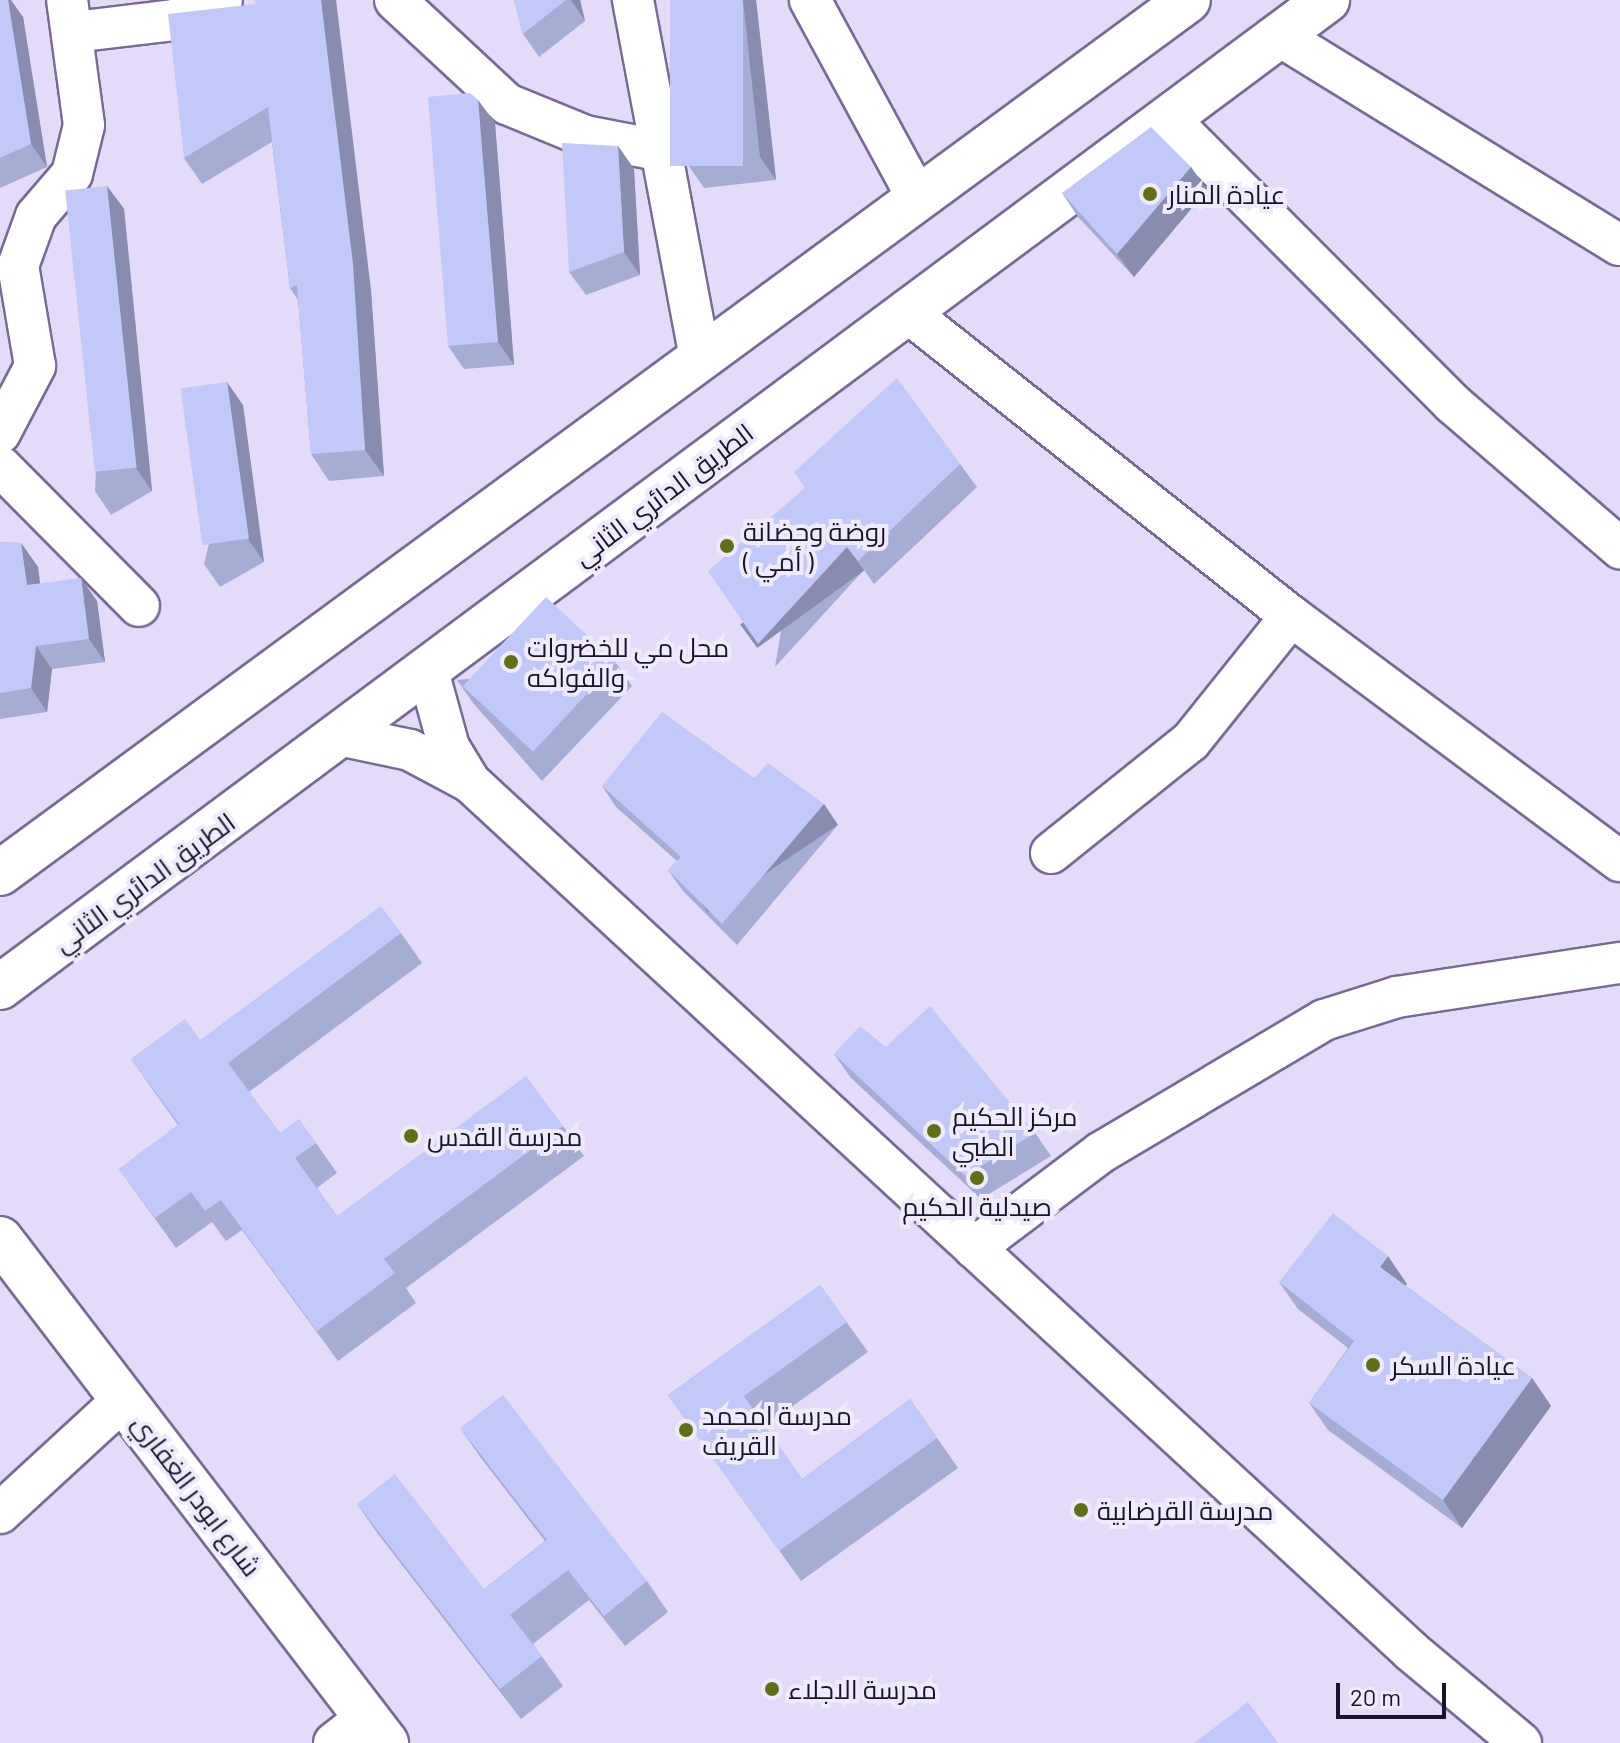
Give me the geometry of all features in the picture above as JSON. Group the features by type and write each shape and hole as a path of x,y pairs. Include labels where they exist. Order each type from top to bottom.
{"main road":[{"path":"0,873 1188,0"},
{"name":"الطريق الدائري الثاني","path":"0,987 343,736 906,311 1327,0"},
{"name":"شارع ابودر الغفاري","path":"2,1235 124,1399 362,1734"}],"street":[{"path":"0,433 35,366 15,232 72,174 84,125 71,16 175,20 222,0"},
{"path":"395,0 507,104 585,136 662,151"},
{"path":"633,0 700,357"},
{"path":"810,0 918,199"},
{"path":"1278,35 1620,245"},
{"path":"1168,118 1453,404 1620,548"},
{"path":"906,311 1291,616 1620,861"},
{"path":"0,466 139,606"},
{"path":"1051,853 1191,741 1291,616"},
{"path":"428,671 440,722 470,782"},
{"path":"343,736 410,750 470,782 974,1248 1521,1743"},
{"path":"974,1248 1100,1153 1324,1020 1397,997 1620,963"},
{"path":"0,1513 124,1399"}],"building":[{"path":"0,0 8,0 31,144 0,158"},
{"path":"255,0 321,0 353,264 365,450 311,454 297,285 290,288 268,107 184,158 168,14 256,4"},
{"path":"514,0 566,0 523,34"},
{"path":"670,0 743,0 743,166 670,166"},
{"path":"470,93 478,100 498,342 448,346 428,97"},
{"path":"1151,127 1191,167 1117,254 1062,193"},
{"path":"562,143 618,146 624,252 569,272"},
{"path":"107,186 137,467 95,472 65,190"},
{"path":"897,378 960,464 858,561 847,547 758,644 708,571 805,488 794,472"},
{"path":"227,382 249,538 202,545 180,389"},
{"path":"0,542 21,543 27,585 81,578 89,639 36,646 31,688 0,693"},
{"path":"546,597 616,662 533,752 463,686"},
{"path":"662,712 754,778 768,763 824,804 722,924 668,870 681,857 602,786"},
{"path":"381,906 401,933 228,1063 280,1133 299,1119 316,1143 295,1158 337,1216 526,1076 563,1126 384,1259 395,1273 317,1331 221,1200 205,1211 191,1192 155,1218 119,1169 179,1124 131,1059 185,1019 200,1040"},
{"path":"930,1006 1035,1133 965,1176 834,1054 860,1026 886,1047"},
{"path":"1333,1213 1388,1256 1380,1267 1532,1378 1443,1500 1309,1403 1354,1341 1279,1282"},
{"path":"820,1285 847,1322 744,1396 802,1479 910,1399 937,1438 779,1551 668,1395"},
{"path":"503,1395 647,1581 604,1616 568,1570 510,1615 542,1656 500,1689 357,1504 395,1474 484,1589 547,1540 460,1428"},
{"path":"1248,1702 1278,1743 1194,1743"}],"place":[{"name":"عيادة المنار","path":"1150,194"},
{"name":"روضة وحضانة ( أمي )","path":"727,546"},
{"name":"محل مي للخضروات والفواكه","path":"511,662"},
{"name":"مركز الحكيم الطبي","path":"934,1131"},
{"name":"مدرسة القدس","path":"411,1136"},
{"name":"صيدلية الحكيم","path":"977,1178"},
{"name":"عيادة السكر","path":"1373,1365"},
{"name":"مدرسة امحمد القريف","path":"686,1430"},
{"name":"مدرسة القرضابية","path":"1081,1510"},
{"name":"مدرسة الاجلاء","path":"772,1689"}]}
